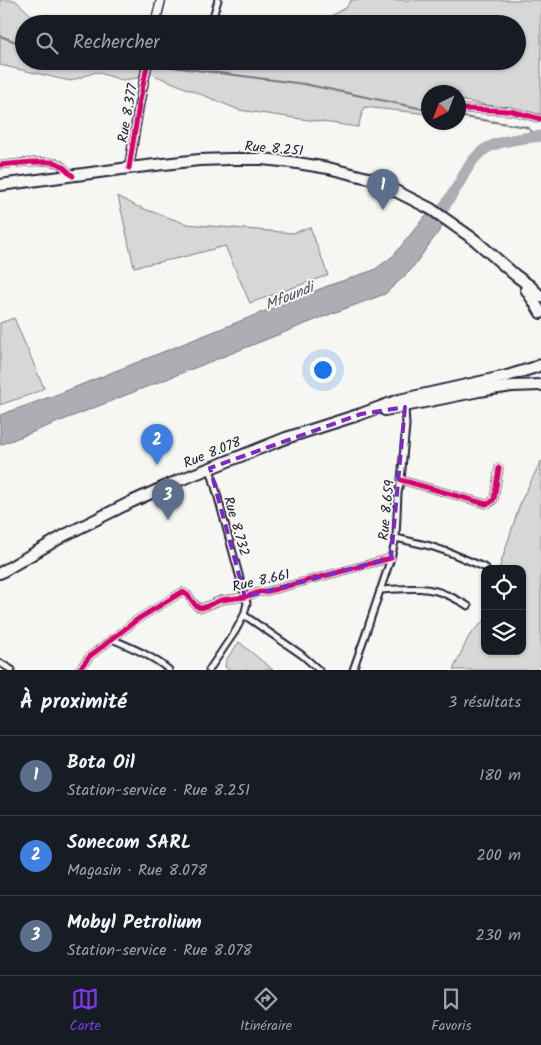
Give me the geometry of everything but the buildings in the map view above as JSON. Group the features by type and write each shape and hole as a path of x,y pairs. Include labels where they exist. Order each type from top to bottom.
{"highway":[{"name":"Rue 8.251","path":"0,185 199,160 262,159 328,168 372,179 431,209 475,240 541,297"},
{"name":"Rue 8.251","path":"515,275 541,313"},
{"name":"Rue 8.078","path":"0,573 65,535 131,502 180,480 286,438 399,400 507,376 541,364"},
{"name":"Rue 8.078","path":"362,414 479,391 512,386 541,385"}],"street":[{"path":"158,15 161,0"},
{"path":"214,15 218,0"},
{"name":"Rue 8.377","path":"129,168 146,70"},
{"path":"466,109 511,111 541,119"},
{"path":"0,165 56,162 73,176"},
{"name":"Rue 8.659","path":"353,670 366,636 396,538 398,493 406,425 405,407"},
{"name":"Rue 8.732","path":"210,468 246,596 247,604 244,615"},
{"path":"400,480 486,504 494,499 499,468"},
{"path":"396,538 430,546 481,566"},
{"name":"Rue 8.661","path":"80,670 90,656 138,619 182,592 187,593 199,609 221,600 265,592 391,558"},
{"path":"380,590 423,588 446,594 468,606"},
{"path":"209,670 244,615 302,655 319,670"},
{"path":"112,639 148,656 170,670"},
{"path":"0,663 12,670"}],"highlighted area":[{"path":"405,407 391,558 245,597 210,468 361,414"}],"shaded area":[{"path":"0,0 15,0 31,15 15,15 15,68 0,65"},
{"path":"351,0 541,0 541,114 466,101 466,85 421,85 421,113 364,107 358,127 239,110 154,75 143,73 138,78 122,80 96,72 70,81 22,70 526,70 526,15 332,15 346,8"},
{"path":"118,196 136,206 187,224 293,233 310,227 328,275 250,303 225,246 134,267"},
{"path":"431,209 447,220 410,271 385,294 0,445 0,415 58,394 330,285 374,270 393,256"},
{"path":"14,318 44,388 0,405 0,323"},
{"path":"541,461 541,664 535,670 453,670 469,636 481,623 481,655 526,655 526,565 500,565 521,501"},
{"path":"239,642 273,670 229,670 225,667 226,660"}],"waterway":[{"path":"0,36 15,42"},
{"path":"196,70 304,84 421,109"},
{"path":"466,117 526,127 538,136"},
{"name":"Mfoundi","path":"433,222 471,163 485,149 503,142 541,136"}],"cycle path":[{"path":"129,168 146,70"},
{"path":"466,109 511,111 541,119"},
{"path":"0,165 52,162 61,165 73,176"},
{"path":"401,480 486,504 494,499 499,468"},
{"path":"79,670 90,656 138,619 182,592 188,595 196,606 202,608 221,600 245,597 391,558"}],"place":[{"name":"Bota Oil","path":"383,210"},
{"name":"Sonecom SARL","path":"157,465"},
{"name":"Mobyl Petrolium","path":"168,520"}]}
